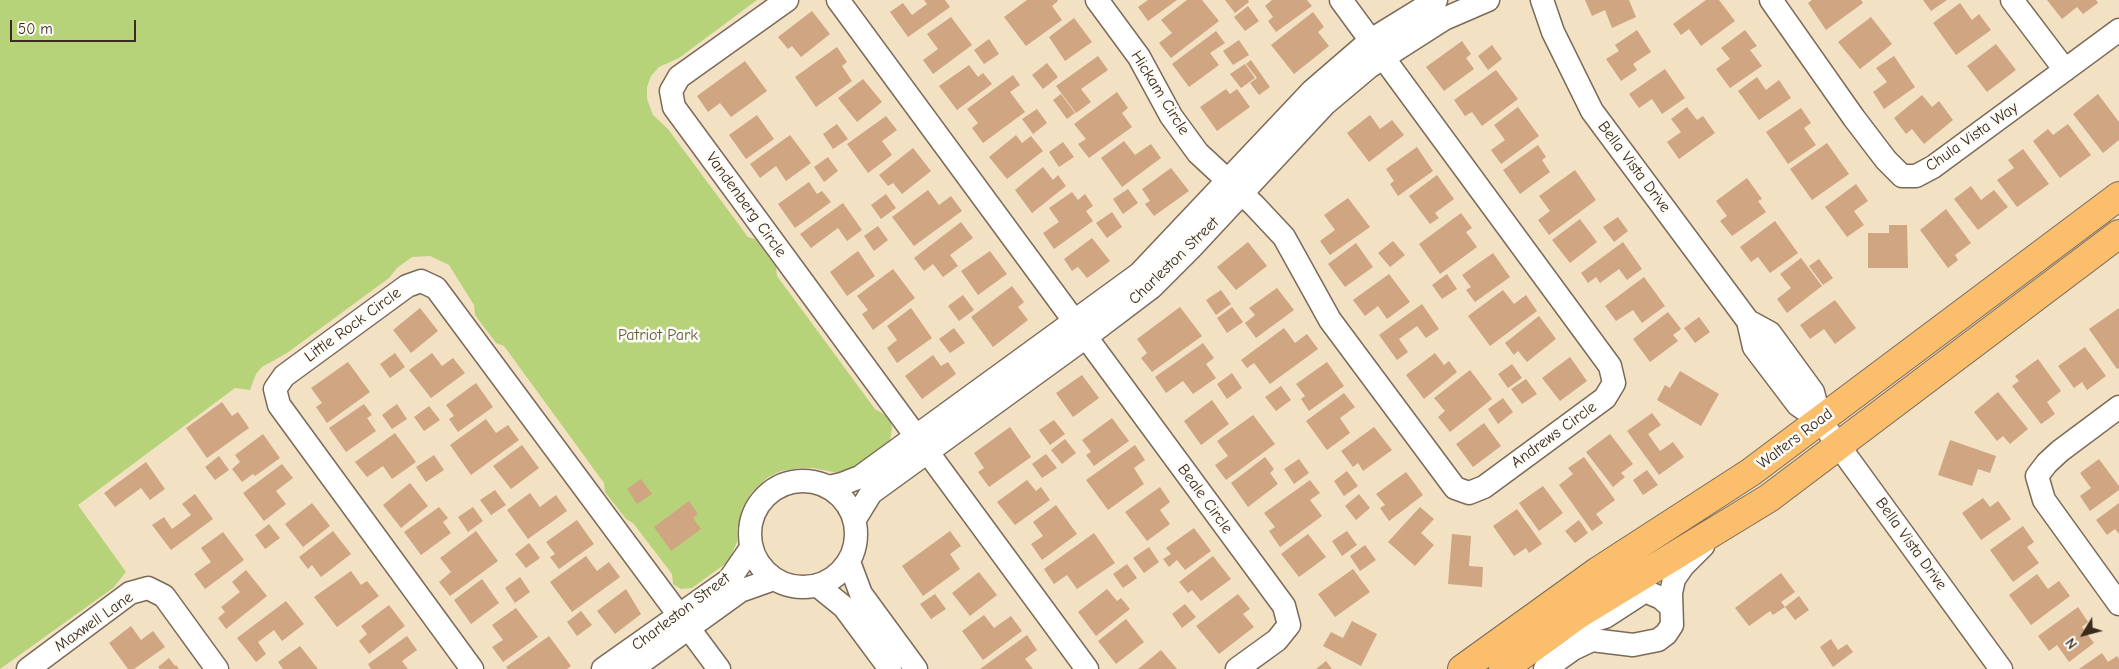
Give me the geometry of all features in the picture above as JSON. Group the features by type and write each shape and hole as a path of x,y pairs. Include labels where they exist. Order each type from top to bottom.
{"main road":[{"name":"Walters Road","path":"1462,669 1598,571 1751,472 2119,196"},
{"name":"Walters Road","path":"1503,669 1553,632 1629,582 1769,498 2119,234"}],"street":[{"name":"Vandenberg Circle","path":"787,0 679,77 671,91 674,108 922,444"},
{"path":"838,0 1080,329"},
{"name":"Hickam Circle","path":"1097,0 1139,57 1176,123 1198,153 1235,187"},
{"path":"1341,0 1377,49"},
{"name":"Charleston Street","path":"855,519 871,493 922,444 1080,329 1235,187 1312,92 1377,49 1436,0"},
{"name":"Charleston Street","path":"1377,49 1488,0"},
{"name":"Bella Vista Drive","path":"1542,0 1553,32 1592,111 1748,321 1754,347 1798,405 1820,420 2001,669"},
{"name":"Chula Vista Way","path":"1771,0 1854,118 1886,160 1902,176 1916,176 1934,167 2119,30"},
{"path":"2012,0 2065,70"},
{"name":"Andrews Circle","path":"1235,187 1284,238 1330,320 1454,488 1469,493 1484,487 1604,398 1614,383 1610,366 1377,49"},
{"name":"Little Rock Circle","path":"472,669 278,405 274,390 284,376 406,286 421,281 436,288 684,622"},
{"name":"Beale Circle","path":"1080,329 1284,606 1289,625 1276,640 1237,669"},
{"path":"2119,407 2060,451 2037,476 2044,500 2119,604"},
{"name":"Charleston Street","path":"829,487 860,477 922,444"},
{"path":"922,444 1087,669"},
{"path":"810,480 829,487 846,501 855,519 856,542 849,562 836,576 818,586 795,586 774,579 760,566 751,548 750,527 758,507 772,492 790,481 810,480"},
{"name":"Walters Road","path":"1545,669 1573,649 1592,640 1633,645 1658,640 1672,625 1673,616 1670,606 1674,578 1683,566 1720,528"},
{"name":"Charleston Street","path":"632,669 728,580 751,548"},
{"path":"849,562 861,594 916,669"},
{"name":"Charleston Street","path":"603,669 740,591 774,579"},
{"path":"818,586 844,607 890,669"},
{"name":"Maxwell Lane","path":"28,669 130,593 148,588 164,596 217,669"},
{"name":"Walters Road","path":"1553,632 1605,617 1646,591 1661,598 1670,606"},
{"path":"684,622 719,669"}],"green space":[{"name":"Patriot Park","path":"0,0 757,0 679,58 659,67 651,76 647,87 647,99 653,115 668,129 748,237 755,239 776,267 777,276 875,409 885,415 891,423 890,441 859,465 846,472 838,473 813,468 799,468 781,471 768,477 751,493 742,509 737,530 737,542 730,558 725,564 692,588 681,589 673,584 672,574 633,523 626,519 605,492 604,483 504,346 496,343 475,315 474,305 449,265 430,256 412,257 397,268 389,278 287,353 262,367 256,374 250,390 235,388 78,505 126,572 113,588 0,669"}],"building":[{"path":"924,0 945,0 950,7 908,37 890,12 903,3 912,15 927,4"},
{"path":"1027,0 1057,0 1052,6 1062,20 1026,46 1004,17"},
{"path":"1148,0 1177,0 1148,21 1138,7"},
{"path":"1187,0 1202,0 1219,21 1171,58 1159,43 1172,33 1161,20"},
{"path":"1225,0 1248,0 1249,2 1235,13"},
{"path":"1272,0 1307,0 1312,6 1276,32 1268,21 1273,17 1265,6"},
{"path":"1585,0 1629,0 1636,17 1612,28 1605,10 1592,16"},
{"path":"1706,0 1719,0 1735,21 1701,46 1689,29 1681,35 1673,24"},
{"path":"1812,0 1861,0 1863,3 1826,30 1808,3"},
{"path":"1923,0 1947,0 1931,11"},
{"path":"2047,0 2096,0 2098,3 2083,14 2077,7 2062,19"},
{"path":"1960,3 1972,20 1979,14 1991,30 1956,55 1933,23"},
{"path":"1248,6 1259,21 1245,31 1234,17"},
{"path":"812,11 830,34 801,57 792,46 788,49 778,37"},
{"path":"1313,12 1324,27 1318,32 1329,46 1294,74 1271,45"},
{"path":"951,17 972,45 933,74 923,60 938,49 927,34"},
{"path":"1871,17 1892,44 1860,69 1838,42"},
{"path":"1074,18 1092,42 1065,61 1049,37"},
{"path":"1637,30 1651,52 1633,64 1637,70 1621,81 1606,59 1619,51 1615,45"},
{"path":"1745,30 1757,46 1750,50 1762,66 1730,88 1716,69 1730,59 1721,48"},
{"path":"1216,31 1225,43 1210,53 1219,65 1189,87 1172,64"},
{"path":"989,39 999,54 984,64 974,50"},
{"path":"1239,40 1249,55 1233,65 1223,51"},
{"path":"1462,41 1471,54 1466,58 1474,69 1444,91 1426,67"},
{"path":"1996,44 2016,70 1987,92 1967,66"},
{"path":"1492,45 1502,59 1488,70 1478,56"},
{"path":"837,47 847,62 842,66 852,81 816,107 795,77"},
{"path":"1098,56 1108,70 1081,89 1091,102 1076,113 1056,86"},
{"path":"1894,56 1915,87 1884,109 1873,92 1887,82 1876,68"},
{"path":"1251,60 1270,87 1259,95 1250,83 1257,78 1246,64"},
{"path":"745,61 767,91 731,117 720,103 708,112 697,96"},
{"path":"1047,63 1058,77 1043,89 1032,75"},
{"path":"1245,64 1255,78 1241,88 1230,74"},
{"path":"969,65 978,77 983,73 992,84 957,110 939,86"},
{"path":"1665,69 1685,98 1662,114 1652,99 1639,108 1629,94"},
{"path":"1496,70 1518,99 1482,126 1472,112 1465,116 1454,100"},
{"path":"1013,75 1020,85 1010,92 1025,112 983,143 972,128 978,123 967,109"},
{"path":"1757,77 1766,90 1779,80 1791,98 1759,120 1738,91"},
{"path":"863,79 882,102 857,122 838,98"},
{"path":"1226,89 1230,94 1237,89 1250,107 1217,131 1200,107"},
{"path":"1117,92 1128,108 1122,113 1132,127 1089,158 1078,144 1086,139 1074,124"},
{"path":"1061,94 1075,113 1067,119 1053,100"},
{"path":"2098,94 2119,122 2119,140 2103,153 2073,114"},
{"path":"1922,95 1932,107 1939,101 1953,120 1924,144 1912,129 1906,134 1894,118"},
{"path":"1518,107 1539,136 1501,164 1491,150 1505,140 1494,125"},
{"path":"1687,107 1697,120 1703,116 1715,133 1679,159 1667,142 1681,132 1671,119"},
{"path":"1801,108 1811,123 1804,128 1816,145 1788,164 1766,132"},
{"path":"1037,109 1047,123 1033,134 1022,119"},
{"path":"757,115 774,139 746,159 729,135"},
{"path":"1370,115 1380,129 1392,120 1404,135 1369,162 1347,133"},
{"path":"886,116 897,130 882,141 892,155 868,173 847,144"},
{"path":"837,124 848,139 833,149 823,134"},
{"path":"2068,124 2091,155 2060,178 2033,141 2048,129 2053,135"},
{"path":"790,135 811,163 786,181 776,166 760,178 750,164"},
{"path":"1016,135 1022,143 1031,136 1043,151 1007,179 989,157"},
{"path":"1124,141 1135,155 1151,144 1161,158 1122,187 1101,158"},
{"path":"1063,142 1074,157 1059,167 1049,152"},
{"path":"1827,143 1849,174 1812,200 1790,169"},
{"path":"1538,145 1546,157 1542,160 1550,172 1520,194 1503,170"},
{"path":"1417,147 1433,171 1398,196 1390,184 1394,181 1386,169"},
{"path":"913,148 931,171 902,194 893,183 888,186 879,175"},
{"path":"2023,149 2049,184 2017,207 1997,180 2014,168 2008,160"},
{"path":"828,157 838,171 824,182 814,167"},
{"path":"1043,167 1053,180 1058,175 1066,186 1032,213 1015,190"},
{"path":"1171,168 1189,191 1154,216 1145,204 1150,201 1142,189"},
{"path":"1575,170 1596,200 1549,235 1538,220 1550,211 1539,196"},
{"path":"1437,175 1454,199 1435,213 1439,218 1430,224 1409,196"},
{"path":"1747,178 1762,199 1758,201 1766,212 1732,236 1720,221 1727,216 1716,201"},
{"path":"809,182 817,194 822,191 831,202 795,228 778,204"},
{"path":"1856,184 1868,201 1854,211 1864,225 1847,237 1825,207"},
{"path":"1971,186 1981,200 1994,190 2008,207 1978,230 1954,199"},
{"path":"1128,189 1138,203 1123,214 1113,199"},
{"path":"928,190 939,205 951,196 962,211 914,246 892,217"},
{"path":"1072,192 1078,200 1085,194 1093,206 1086,211 1093,221 1054,249 1043,233 1059,222 1049,208"},
{"path":"886,194 896,208 881,219 871,205"},
{"path":"1348,198 1370,227 1330,255 1320,241 1335,230 1324,215"},
{"path":"843,203 862,230 847,241 838,228 811,248 800,234"},
{"path":"1946,209 1971,243 1955,255 1958,260 1948,268 1920,230"},
{"path":"1112,212 1122,227 1107,238 1096,223"},
{"path":"1461,213 1472,228 1466,232 1477,247 1440,274 1419,244"},
{"path":"1618,217 1628,231 1614,242 1603,227"},
{"path":"1580,219 1597,242 1570,263 1552,240"},
{"path":"1775,221 1798,253 1770,273 1758,257 1751,262 1740,247"},
{"path":"961,222 973,238 950,255 958,266 943,277 933,264 924,271 914,258"},
{"path":"1889,225 1907,225 1908,268 1868,268 1868,233 1889,233"},
{"path":"878,226 888,240 874,251 864,236"},
{"path":"1092,238 1110,261 1087,278 1078,267 1072,271 1064,259"},
{"path":"1393,241 1405,255 1390,267 1378,253"},
{"path":"1248,242 1267,266 1236,290 1217,267"},
{"path":"1623,242 1642,269 1627,280 1619,269 1600,283 1596,277 1588,283 1581,273"},
{"path":"1356,243 1373,267 1345,287 1328,264"},
{"path":"858,251 875,276 847,296 830,272"},
{"path":"990,251 1007,274 978,295 961,271"},
{"path":"1493,253 1510,277 1475,302 1466,290 1471,287 1462,275"},
{"path":"1801,258 1822,286 1787,313 1777,299 1791,288 1780,274"},
{"path":"1819,259 1833,278 1823,285 1809,266"},
{"path":"893,269 915,298 873,330 862,314 868,310 857,296"},
{"path":"1389,274 1410,302 1387,319 1378,306 1365,316 1353,300"},
{"path":"1447,274 1457,289 1442,299 1432,285"},
{"path":"1644,277 1665,306 1642,323 1633,310 1616,321 1605,306"},
{"path":"1012,286 1024,302 1018,307 1028,320 993,347 971,317"},
{"path":"1277,288 1294,310 1256,338 1245,323 1255,315 1249,308"},
{"path":"1221,290 1231,304 1216,315 1206,300"},
{"path":"1503,290 1514,304 1526,295 1537,311 1490,346 1468,316"},
{"path":"963,295 974,310 959,321 948,306"},
{"path":"1835,300 1856,328 1835,344 1824,329 1810,339 1800,325"},
{"path":"1422,304 1439,329 1426,338 1417,326 1399,339 1408,352 1397,360 1379,335"},
{"path":"1180,307 1202,336 1152,372 1141,358 1147,353 1137,339"},
{"path":"1232,307 1243,322 1227,333 1217,318"},
{"path":"420,308 438,331 411,353 393,330"},
{"path":"911,308 932,338 897,363 887,348 897,340 887,326"},
{"path":"2119,308 2119,368 2117,369 2089,329"},
{"path":"1668,312 1681,329 1673,335 1678,341 1650,362 1633,339"},
{"path":"1539,316 1556,339 1527,362 1518,351 1514,355 1505,343"},
{"path":"1699,317 1710,332 1695,343 1684,328"},
{"path":"954,328 965,343 950,353 939,339"},
{"path":"1284,328 1295,343 1307,334 1318,349 1270,384 1254,363 1247,368 1241,360"},
{"path":"1203,343 1214,358 1206,364 1216,378 1193,394 1183,381 1166,393 1155,377"},
{"path":"2085,347 2106,376 2087,390 2082,382 2074,388 2058,366"},
{"path":"395,353 405,367 390,378 380,364"},
{"path":"432,353 442,366 453,358 465,373 431,398 409,370"},
{"path":"1435,353 1444,365 1449,361 1457,372 1424,399 1406,375"},
{"path":"933,355 941,366 948,362 956,374 922,399 905,376"},
{"path":"1570,357 1587,381 1560,401 1542,378"},
{"path":"2038,359 2061,391 2047,402 2055,414 2041,424 2012,386 2019,381 2015,376"},
{"path":"348,362 370,392 327,423 316,407 322,403 311,388"},
{"path":"1327,362 1344,386 1309,411 1301,399 1305,396 1296,384"},
{"path":"1512,364 1522,378 1508,388 1498,374"},
{"path":"1470,370 1492,399 1450,432 1438,417 1445,411 1434,398"},
{"path":"1680,371 1719,394 1701,426 1657,400 1665,385 1670,388"},
{"path":"1232,373 1242,388 1227,399 1217,384"},
{"path":"1082,375 1099,398 1073,417 1056,393"},
{"path":"1526,379 1537,394 1522,404 1511,389"},
{"path":"476,383 493,407 458,432 449,419 454,416 446,405"},
{"path":"1281,386 1291,400 1276,411 1265,397"},
{"path":"1998,392 2028,429 2010,444 2003,436 1997,441 1974,412"},
{"path":"1344,393 1355,407 1340,418 1350,433 1327,450 1306,421"},
{"path":"1503,398 1513,412 1498,424 1488,409"},
{"path":"1212,400 1229,424 1201,445 1184,421"},
{"path":"222,402 232,416 238,412 249,428 207,458 186,428"},
{"path":"364,404 372,415 367,418 376,431 346,452 329,428"},
{"path":"397,404 407,419 392,429 382,415"},
{"path":"429,406 440,420 424,431 414,417"},
{"path":"1652,413 1661,425 1648,434 1660,451 1673,442 1684,457 1659,475 1627,431"},
{"path":"1253,415 1275,444 1226,480 1215,465 1228,456 1217,441"},
{"path":"1112,418 1129,441 1094,466 1086,455 1091,452 1082,440"},
{"path":"486,419 496,433 508,425 519,440 471,475 450,445"},
{"path":"1054,420 1065,434 1050,445 1039,430"},
{"path":"1484,423 1501,446 1473,467 1456,444"},
{"path":"1010,427 1031,457 989,487 978,472 984,468 974,453"},
{"path":"1374,427 1392,450 1363,471 1358,463 1353,467 1341,451"},
{"path":"395,433 416,462 392,479 383,466 367,477 355,462"},
{"path":"263,434 280,458 255,476 253,474 242,482 232,469 240,462 235,455"},
{"path":"1610,434 1633,464 1621,473 1625,477 1613,487 1586,452"},
{"path":"1065,439 1076,453 1062,464 1051,450"},
{"path":"1950,440 1996,456 1990,473 1978,469 1972,486 1938,475"},
{"path":"522,445 539,468 511,489 493,466"},
{"path":"1135,445 1145,460 1134,468 1144,484 1108,510 1086,480"},
{"path":"1046,454 1057,468 1042,478 1032,464"},
{"path":"434,455 444,470 426,482 416,467"},
{"path":"219,456 229,470 215,480 205,467"},
{"path":"1265,457 1274,469 1270,473 1278,484 1248,507 1231,483"},
{"path":"1584,457 1615,500 1596,514 1603,523 1592,531 1559,485 1573,474 1568,468"},
{"path":"1299,459 1309,473 1294,484 1284,469"},
{"path":"2099,459 2119,486 2119,490 2090,511 2080,496 2091,488 2080,473"},
{"path":"146,462 165,489 150,500 141,488 115,507 104,493"},
{"path":"282,464 293,478 276,491 286,504 264,521 243,493"},
{"path":"1647,470 1658,485 1643,495 1633,480"},
{"path":"1347,471 1358,486 1344,496 1334,481"},
{"path":"1406,472 1423,495 1389,521 1380,508 1385,505 1376,494"},
{"path":"641,479 652,494 637,504 627,489"},
{"path":"1027,480 1036,491 1041,487 1050,500 1015,525 997,502"},
{"path":"1310,480 1320,493 1310,500 1322,516 1280,547 1269,531 1275,527 1264,513"},
{"path":"410,483 428,506 401,528 383,505"},
{"path":"1543,486 1563,513 1539,531 1519,503"},
{"path":"1160,487 1170,502 1160,510 1170,524 1147,541 1125,512"},
{"path":"495,490 506,505 491,515 480,500"},
{"path":"530,493 540,507 556,495 567,511 528,539 507,510"},
{"path":"195,494 213,519 171,550 152,525 164,517 172,529 191,515 182,504"},
{"path":"1359,494 1370,508 1356,520 1345,506"},
{"path":"1983,498 1990,507 1998,501 2011,519 1981,540 1962,513"},
{"path":"689,501 698,514 693,518 701,529 671,551 654,527"},
{"path":"312,503 330,526 303,547 285,524"},
{"path":"2119,503 2119,534 2115,529 2107,535 2096,520"},
{"path":"1056,505 1077,534 1042,560 1031,544 1043,536 1033,522"},
{"path":"439,507 448,518 443,522 451,533 421,555 404,532"},
{"path":"473,507 483,521 468,532 458,517"},
{"path":"1420,507 1434,519 1421,533 1434,545 1415,566 1388,542"},
{"path":"1517,509 1542,544 1529,553 1526,548 1514,556 1493,526"},
{"path":"577,520 594,544 559,569 550,557 555,554 546,542"},
{"path":"1579,520 1588,533 1575,543 1565,531"},
{"path":"269,524 280,538 265,549 255,535"},
{"path":"2023,526 2034,542 2027,547 2039,563 2013,582 1990,550"},
{"path":"1194,528 1211,551 1185,570 1177,560 1169,567 1163,559 1171,554 1166,548"},
{"path":"333,531 351,554 321,577 312,565 308,569 299,557"},
{"path":"476,531 498,561 450,596 439,582 451,572 440,558"},
{"path":"950,531 961,546 950,554 960,569 923,596 902,566"},
{"path":"1347,531 1357,545 1342,556 1332,541"},
{"path":"223,532 244,560 205,589 194,574 211,562 201,548"},
{"path":"1094,533 1115,563 1077,589 1067,575 1054,584 1044,569"},
{"path":"1308,534 1326,557 1299,577 1281,554"},
{"path":"1452,534 1471,536 1469,566 1483,567 1482,587 1448,584"},
{"path":"529,543 540,558 526,568 515,554"},
{"path":"1365,545 1376,560 1360,571 1350,556"},
{"path":"1149,547 1159,562 1144,573 1133,558"},
{"path":"586,556 597,571 609,562 620,577 572,612 550,582"},
{"path":"1213,556 1231,579 1201,601 1192,590 1188,593 1179,582"},
{"path":"1127,564 1137,578 1123,588 1113,574"},
{"path":"1353,569 1370,592 1335,617 1318,594"},
{"path":"246,570 267,596 226,629 218,618 225,612 221,607 240,592 232,582"},
{"path":"351,571 361,585 367,581 379,596 337,627 314,597"},
{"path":"979,572 997,595 970,616 952,593"},
{"path":"1781,573 1795,592 1781,602 1785,607 1773,615 1770,611 1749,626 1735,608"},
{"path":"2037,574 2048,589 2059,581 2070,596 2031,625 2009,595"},
{"path":"520,577 530,592 515,603 505,588"},
{"path":"482,579 499,603 471,624 454,600"},
{"path":"626,589 641,614 615,634 597,611"},
{"path":"1107,589 1117,601 1121,598 1130,609 1096,636 1078,612"},
{"path":"935,594 946,609 931,619 920,604"},
{"path":"1238,594 1250,609 1243,614 1254,627 1219,654 1196,626"},
{"path":"1799,596 1809,610 1795,620 1785,607"},
{"path":"286,601 304,624 282,641 274,630 258,642 266,654 256,662 237,638"},
{"path":"1185,604 1196,617 1182,628 1172,614"},
{"path":"389,605 405,626 369,654 359,641 367,634 361,626"},
{"path":"2078,607 2088,622 2082,627 2094,643 2069,662 2057,645 2049,651 2038,636"},
{"path":"516,608 538,637 503,662 492,647 503,640 492,625"},
{"path":"581,611 592,625 577,636 567,622"},
{"path":"984,615 994,628 1011,616 1022,631 983,660 962,631"},
{"path":"1126,619 1144,642 1116,664 1098,641"},
{"path":"1352,621 1377,634 1361,666 1323,646 1331,632 1343,638"},
{"path":"131,626 141,640 153,631 165,647 134,669 128,669 109,643"},
{"path":"1027,635 1037,650 1025,659 1033,669 980,669"},
{"path":"407,636 417,650 402,661 408,669 371,669 368,664"},
{"path":"549,636 571,666 567,669 508,669 506,667"},
{"path":"1831,639 1838,650 1847,644 1853,652 1833,667 1820,647"},
{"path":"300,646 318,669 283,669 278,662"},
{"path":"1161,650 1177,669 1138,669"},
{"path":"2102,653 2108,662 2117,656 2119,659 2119,669 2079,669"},
{"path":"169,658 179,669 160,669 158,667"},
{"path":"1326,661 1332,669 1316,669"}]}
